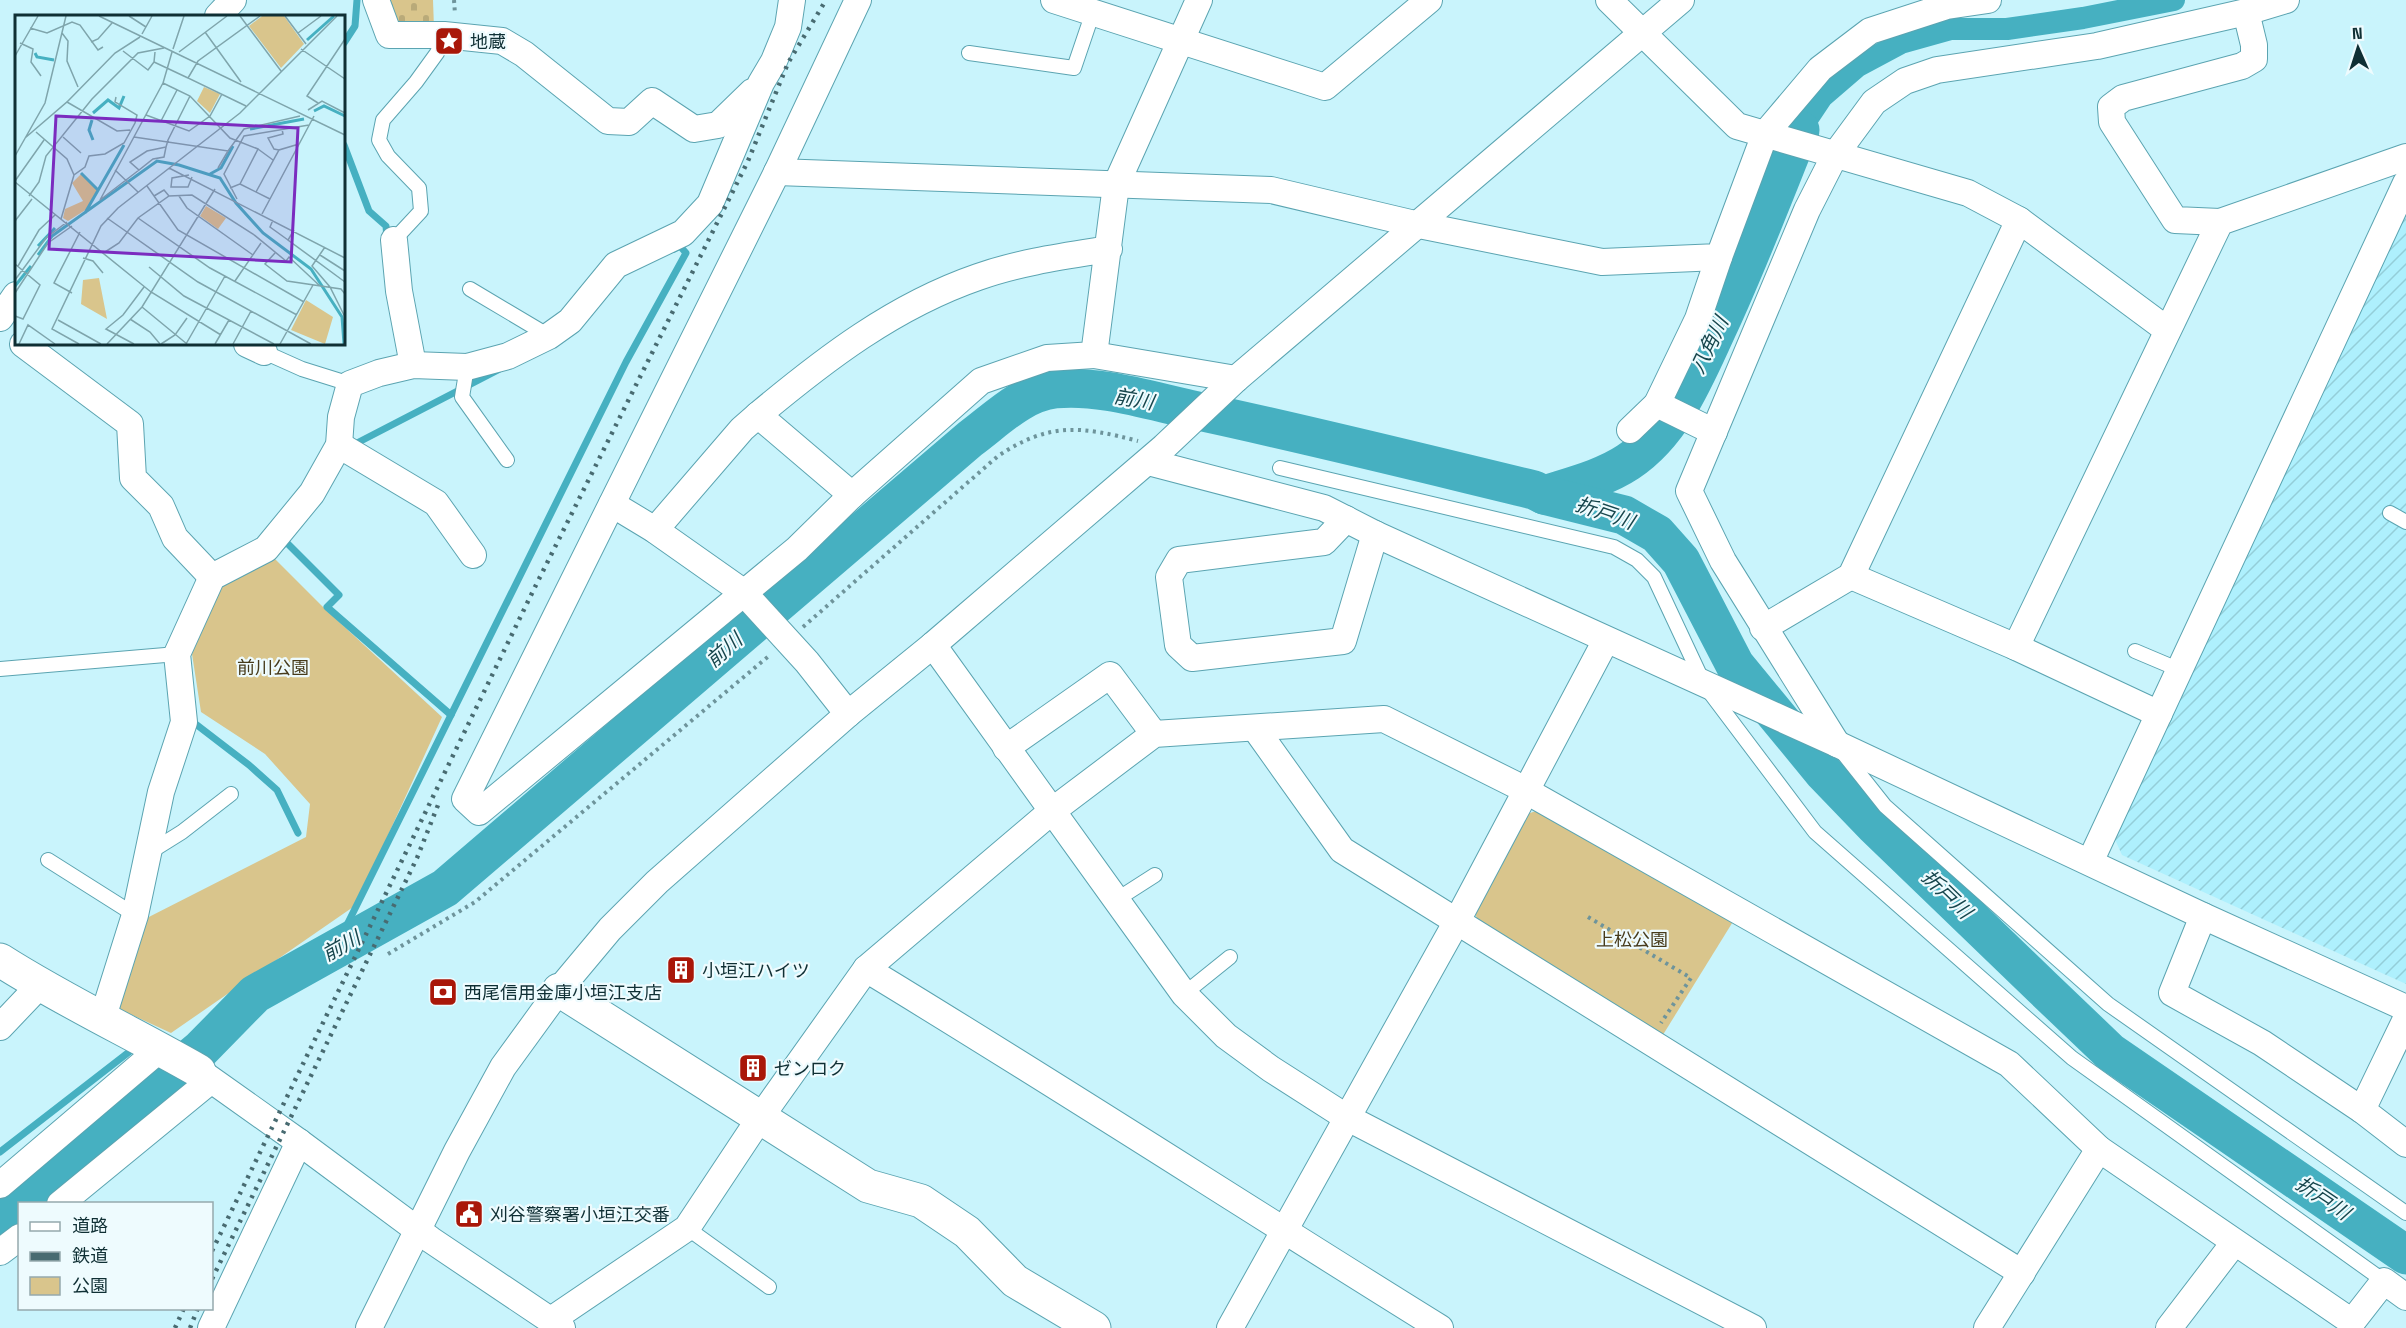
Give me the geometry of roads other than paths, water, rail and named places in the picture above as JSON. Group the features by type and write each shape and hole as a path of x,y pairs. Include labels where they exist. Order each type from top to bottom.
{"street":[{"path":"219,15 233,0"},
{"path":"376,0 389,35 444,35 502,41 524,54 608,121 629,122 652,101 694,129 718,125 760,83"},
{"path":"473,555 436,503 347,450 341,417 350,384 379,373 413,365 466,369 508,356 549,336 570,321 616,265 682,234 710,204 760,83 774,61 788,27 792,0"},
{"path":"858,0 777,172 465,799 479,812 797,549 852,495 981,381 1047,358 1094,355 1235,380"},
{"path":"1054,0 1325,87 1429,0"},
{"path":"1094,355 1116,185 1199,0"},
{"path":"1609,0 1737,126 1968,193 2019,220 2166,330"},
{"path":"369,1328 457,1151 503,1067 559,990 610,929 657,882 848,714 933,645 1160,451 1235,380 1681,0"},
{"path":"1629,430 1657,405 1698,319 1766,134 1820,69 1870,31 1947,6 1988,0"},
{"path":"1836,743 1723,561 1689,491 1829,153 1874,102 1905,81 1936,70 2097,46 2246,12 2286,0"},
{"path":"2246,12 2254,45 2254,59 2242,66 2123,98 2110,107 2112,122 2175,220 2220,222 2406,157"},
{"path":"777,172 1271,190 1419,225 1602,262 1719,257"},
{"path":"2090,862 2406,183"},
{"path":"1763,628 1851,576 2019,220"},
{"path":"2016,647 2166,330 2220,222"},
{"path":"394,240 399,291 413,365"},
{"path":"655,530 742,429 818,365 872,328 920,301 979,276 1048,258 1109,249"},
{"path":"0,318 15,296"},
{"path":"0,326 15,338"},
{"path":"24,345 130,424 133,477 161,506 175,538 212,577"},
{"path":"1657,405 1713,432"},
{"path":"758,415 852,495"},
{"path":"102,1020 135,915 161,792 183,722 177,654 212,577 266,549 347,450"},
{"path":"1160,451 1324,508 1375,534 1836,743 2203,916 2406,1008"},
{"path":"612,504 655,530 743,593 787,639 848,714"},
{"path":"1346,519 1324,542 1179,560 1169,577 1178,645 1192,658 1343,640 1375,534"},
{"path":"1851,576 2016,647 2159,714"},
{"path":"1230,1328 1456,921 1606,639"},
{"path":"933,645 1184,994 1226,1036 1271,1069 1346,1117 1753,1328"},
{"path":"1006,748 1110,675 1154,734"},
{"path":"0,960 40,985 160,1049 205,1076 299,1142 418,1231 557,1324 687,1228 760,1118 866,969 1052,811 1154,734 1384,719 1525,791 2009,1064 2099,1149 2352,1322 2384,1281 2406,1297"},
{"path":"1255,728 1342,850 2022,1273"},
{"path":"2203,916 2172,993 2262,1043 2362,1110 2406,1144"},
{"path":"866,969 1030,1068 1284,1232 1440,1328"},
{"path":"0,1027 40,985"},
{"path":"559,990 868,1186 921,1202 967,1232 1015,1281 1094,1328"},
{"path":"2362,1110 2406,1019"},
{"path":"0,1185 160,1049"},
{"path":"61,1202 205,1076"},
{"path":"211,1328 299,1142"},
{"path":"1987,1328 2099,1149"},
{"path":"0,1252 18,1238"},
{"path":"2169,1328 2234,1243"}],"lane":[{"path":"969,53 1074,68 1093,12"},
{"path":"394,240 421,211 420,188 388,156 379,140 383,120 416,82 437,53 444,35"},
{"path":"470,289 549,336"},
{"path":"255,348 302,369 350,384"},
{"path":"466,369 462,397 507,460"},
{"path":"1280,468 1614,548 1638,560 1654,577 1706,686 1815,832 2072,1058 2384,1281"},
{"path":"2390,513 2406,522"},
{"path":"2135,651 2180,670"},
{"path":"0,669 177,654"},
{"path":"1836,743 1885,806 2109,1004 2406,1213"},
{"path":"149,852 182,832 231,794"},
{"path":"48,860 135,915"},
{"path":"1116,900 1155,875"},
{"path":"1184,994 1230,957"},
{"path":"687,1228 769,1287"}],"waterway":[{"path":"345,41 355,26 357,0"},
{"path":"1800,130 1822,97 1858,66 1901,43 1951,29 2007,29 2083,18 2174,0"},
{"name":"八角川","path":"1544,495 1619,468 1645,449 1672,417 1693,380 1731,299 1800,130"},
{"path":"345,148 369,211 386,226 387,238"},
{"path":"335,949 626,362 686,253 680,246 674,249"},
{"path":"358,448 355,444 498,370"},
{"name":"前川","path":"0,1219 25,1195 201,1049 255,994 445,888 999,416 1031,396 1055,389 1072,388 1108,391 1145,399 1324,439 1534,490 1544,495 1624,515 1657,534 1681,561 1735,665 1824,773 1875,826 2042,987 2110,1052 2406,1255"},
{"path":"282,546 286,542 339,595 327,607 451,715"},
{"path":"192,719 277,790 298,833"},
{"path":"0,1152 129,1052"}],"railway":[{"path":"213,1249 534,589 748,161 788,63 826,0"},
{"path":"213,1277 417,858 440,800"},
{"path":"175,1328 183,1310"},
{"path":"190,1328 197,1310"}],"place":[{"name":"地蔵","path":"449,41"},
{"name":"小垣江ハイツ","path":"681,970"},
{"name":"西尾信用金庫小垣江支店","path":"443,992"},
{"name":"ゼンロク","path":"753,1068"},
{"name":"刈谷警察署小垣江交番","path":"469,1214"}],"water label":[{"name":"折戸川","path":"1605,513"},
{"name":"折戸川","path":"1947,894"},
{"name":"折戸川","path":"2323,1198"}],"park label":[{"name":"前川公園","path":"273,667"},
{"name":"上松公園","path":"1632,939"}]}
